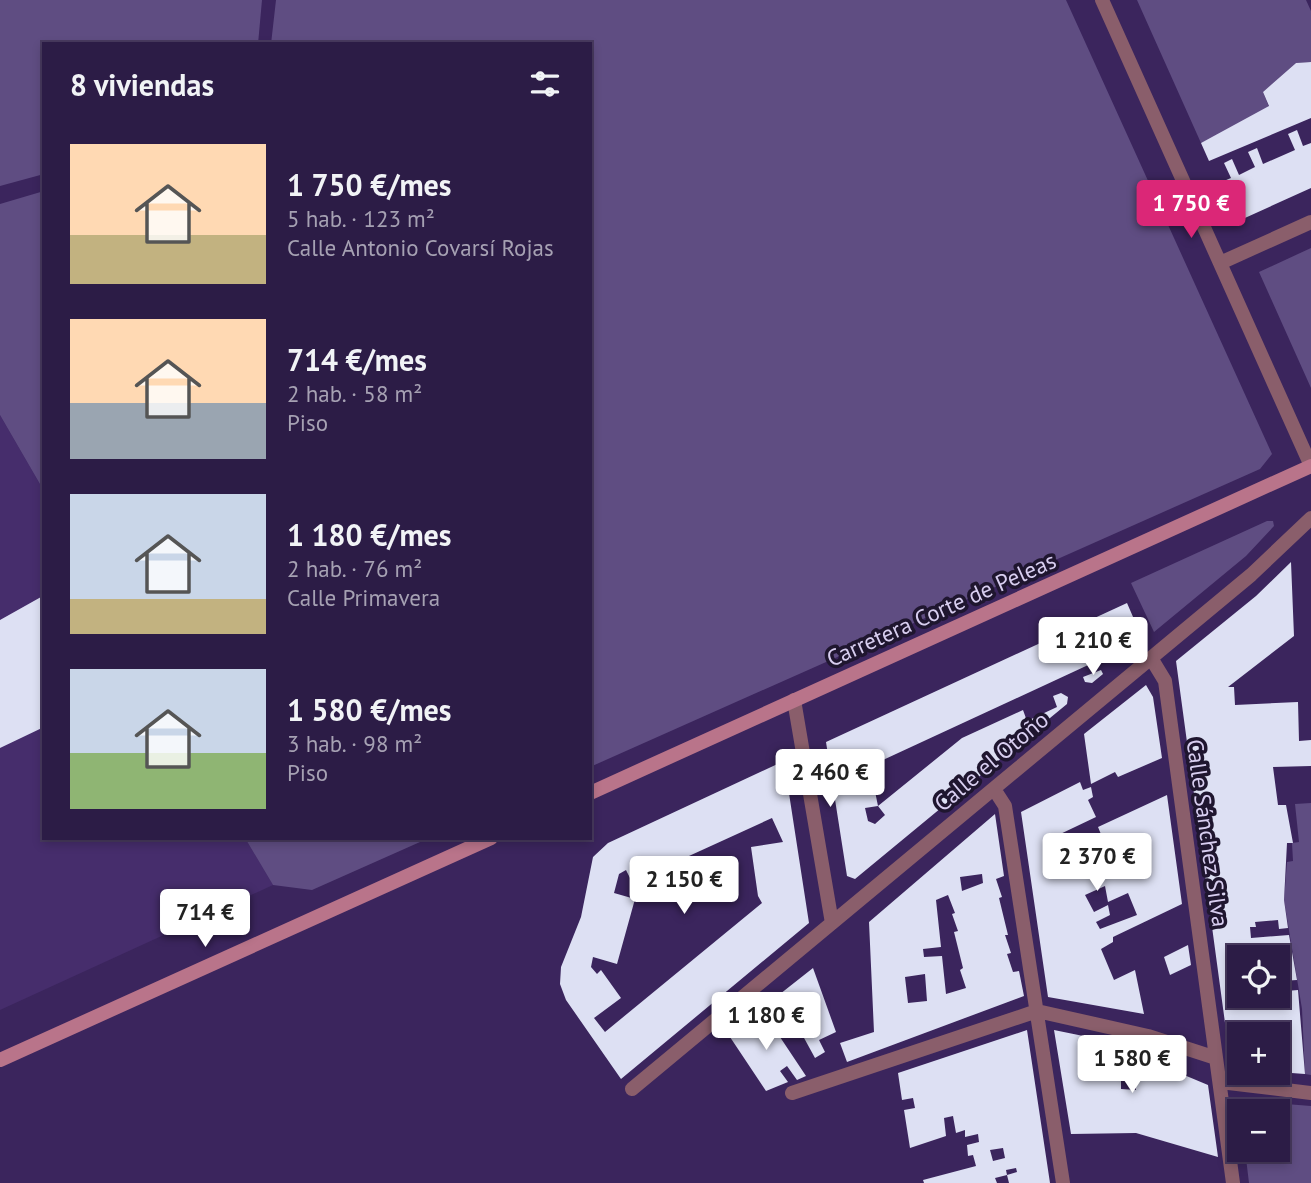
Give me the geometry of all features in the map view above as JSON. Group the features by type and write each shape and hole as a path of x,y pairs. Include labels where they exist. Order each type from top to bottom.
{"street":[{"path":"1102,0 1311,466"},
{"path":"1220,263 1311,222"},
{"name":"Carretera Corte de Peleas","path":"592,792 1311,466"},
{"name":"Calle el Otoño","path":"632,1090 1251,575 1311,518"},
{"name":"Calle Sánchez Silva","path":"1151,658 1165,681 1233,1183"},
{"path":"794,701 832,923"},
{"path":"994,789 1005,806 1063,1183"},
{"path":"0,1060 487,840"},
{"path":"792,1093 1037,1011 1148,1035 1216,1058"},
{"path":"1220,1082 1311,1093"}],"shaded area":[{"path":"0,0 262,0 258,42 42,42 42,175 0,186"},
{"path":"276,0 1066,0 1272,454 1260,469 592,766 592,42 271,42"},
{"path":"1137,0 1306,0 1311,11 1311,62 1296,63 1263,92 1271,112 1201,143"},
{"path":"42,192 42,488 0,415 0,204"},
{"path":"1311,248 1311,388 1259,272"},
{"path":"0,415 42,488 42,840 246,840 273,885 0,1010"},
{"path":"1267,521 1273,521 1274,526 1246,556 1154,632 1131,583"},
{"path":"1311,803 1311,1075 1305,1074 1302,1009 1284,900 1287,862 1293,861 1292,843 1299,842 1295,804"},
{"path":"246,840 424,840 312,890 273,885"},
{"path":"1290,1104 1311,1106 1311,1183 1249,1183 1246,1162 1290,1162"}],"building":[{"path":"1311,62 1311,118 1209,161 1201,143 1269,106 1263,92 1296,63"},
{"path":"1297,130 1303,146 1311,143 1311,188 1236,222 1219,183 1231,178 1224,163 1232,159 1239,175 1255,167 1248,152 1257,148 1263,164 1295,150 1288,134"},
{"path":"1291,562 1294,636 1228,687 1234,687 1235,705 1298,702 1299,741 1311,740 1311,766 1273,767 1278,805 1286,805 1293,843 1287,843 1284,900 1288,928 1279,929 1278,920 1255,922 1256,927 1250,927 1251,938 1289,935 1297,980 1290,980 1290,945 1227,945 1227,1008 1287,1010 1290,1008 1290,991 1298,990 1305,1074 1290,1073 1290,1022 1227,1022 1227,1037 1176,661 1256,596"},
{"path":"41,597 42,728 0,748 0,620"},
{"path":"1127,603 1143,640 1129,652 1127,647 870,766 864,753 855,757 856,768 870,767 878,806 962,738 1023,710 1027,721 1057,707 1053,696 1061,693 1068,697 1067,704 855,879 847,876 826,742","holes":["878,806 885,815 875,824 868,821 865,808"]},
{"path":"1101,670 1103,674 1092,683 1085,682 1083,677"},
{"path":"1146,685 1153,697 1162,758 1118,777 1115,772 1091,784 1084,734"},
{"path":"784,761 809,923 621,1079 566,1000 560,984 561,967 581,917 593,857 608,843","holes":["772,818 783,842 751,847 758,896 762,903 605,1032 594,1018 621,998 601,970 597,974 591,967 593,957 617,964 635,899 614,893 619,874 626,870 632,882"]},
{"path":"1080,782 1083,790 1091,787 1093,797 1088,800 1096,817 1054,837 1061,855 1077,847 1084,862 1101,853 1102,865 1112,861 1098,827 1167,795 1182,904 1113,937 1113,942 1101,949 1114,980 1135,970 1144,1014 1048,997 1021,812","holes":["1105,886 1108,902 1128,893 1137,915 1100,929 1096,922 1110,915 1108,905 1094,912 1085,895"]},
{"path":"995,814 1004,876 996,879 1002,897 999,898 1008,935 1005,935 1011,953 1007,954 1013,972 1019,971 1024,996 847,1062 840,1043 874,1032 869,922","holes":["982,874 983,883 962,891 960,877","948,895 955,913 952,914 958,931 954,932 966,988 946,994 942,956 924,957 923,949 941,947 936,900","925,974 927,1001 908,1003 905,977"]},
{"path":"1188,945 1191,965 1170,975 1164,957"},
{"path":"813,968 836,1032 819,1040 825,1052 815,1058 780,994"},
{"path":"762,1010 806,1076 797,1080 787,1066 780,1071 788,1082 766,1091 730,1037"},
{"path":"1027,1030 1050,1183 1009,1183 1007,1175 995,1178 997,1183 924,1183 923,1180 976,1166 973,1155 968,1156 967,1145 979,1142 978,1134 965,1137 965,1130 956,1133 953,1116 944,1118 946,1136 910,1148 904,1110 915,1108 913,1098 902,1100 898,1073","holes":["1003,1148 1005,1158 993,1161 990,1150","1016,1168 1017,1172 1007,1175 1006,1170"]},
{"path":"1054,1030 1098,1039 1208,1085 1218,1157 1136,1133 1071,1134","holes":["1089,1054 1098,1056 1098,1071 1088,1070","1121,1078 1136,1079 1136,1090 1121,1089"]}]}
